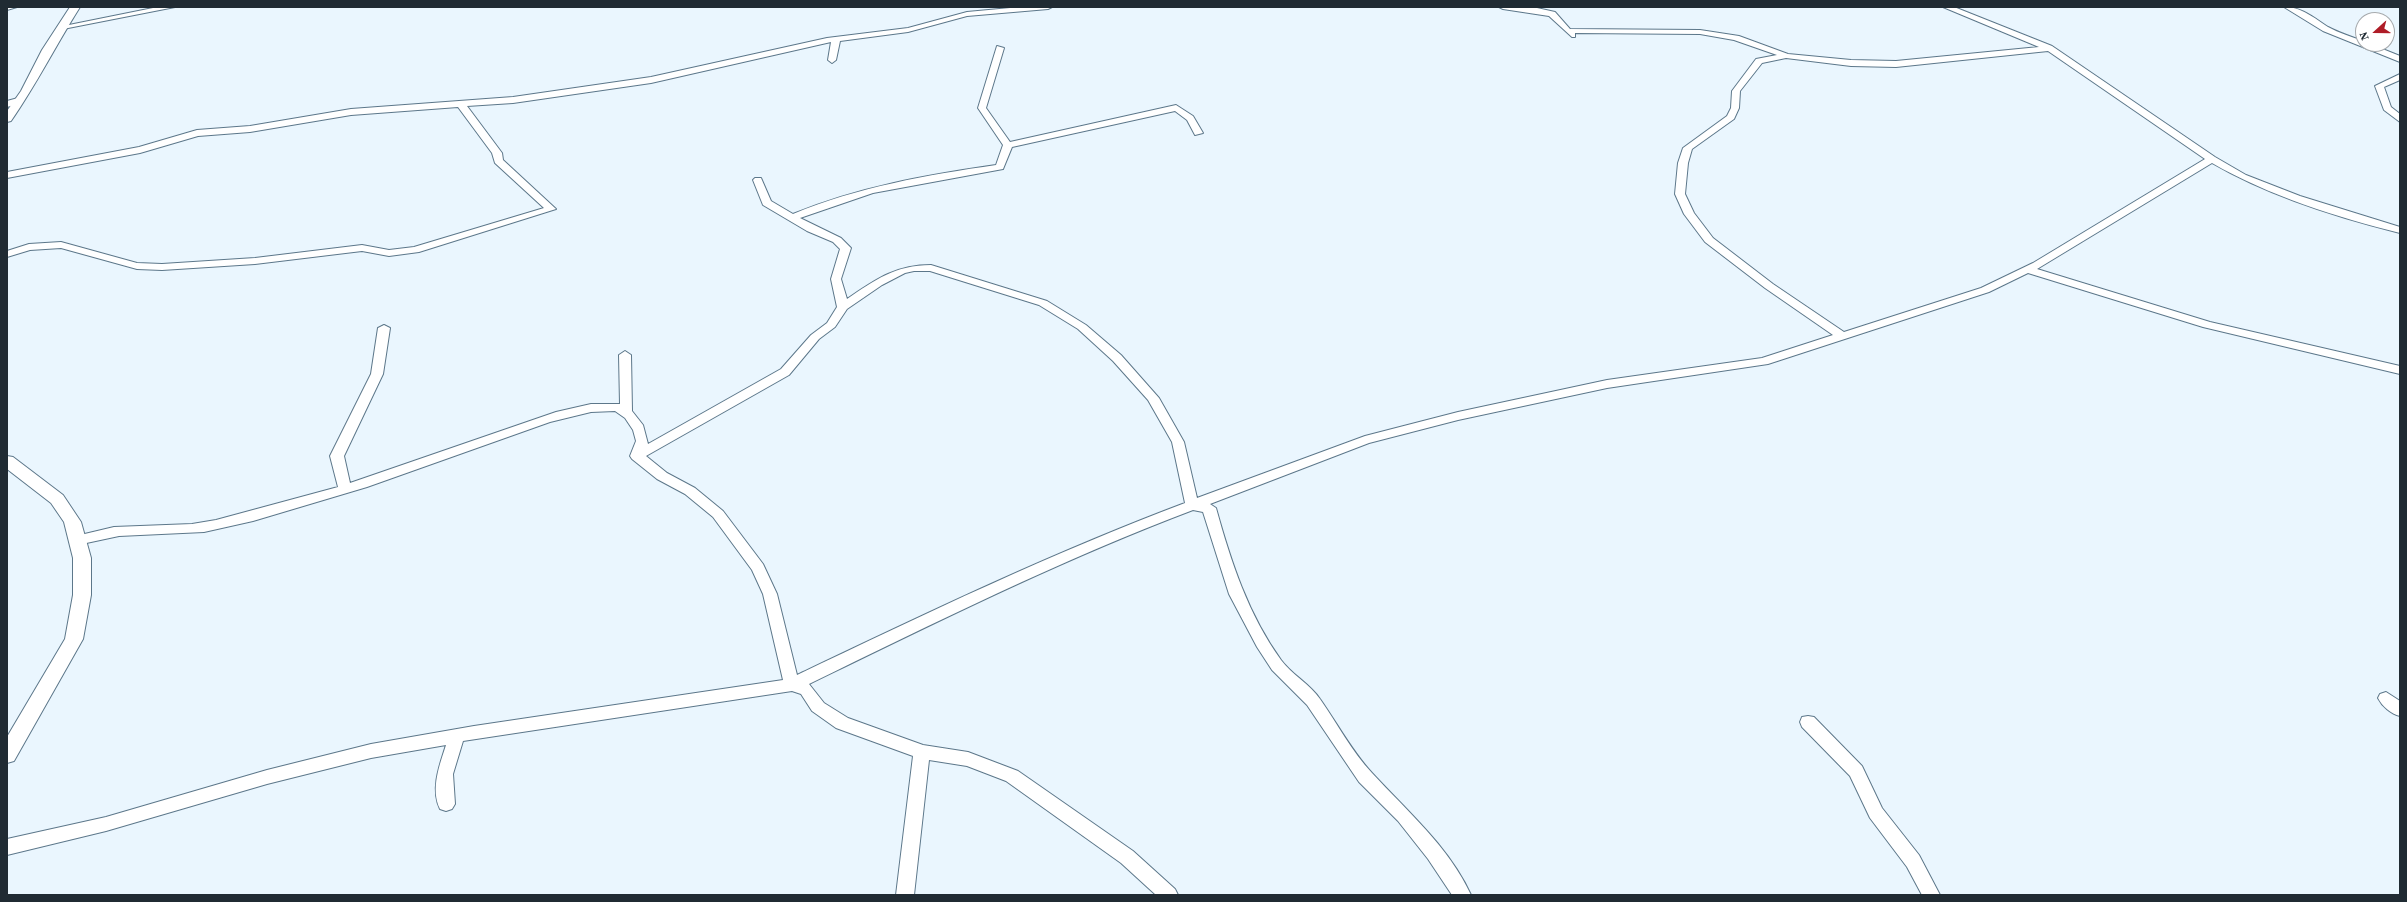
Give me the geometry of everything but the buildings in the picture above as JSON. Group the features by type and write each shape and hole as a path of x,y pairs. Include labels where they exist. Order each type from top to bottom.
{"street":[{"path":"7,8 13,7"},
{"path":"7,119 75,7"},
{"path":"62,27 171,7"},
{"path":"949,7 955,17"},
{"path":"7,175 140,150 197,133 250,129 350,112 513,100 651,80 836,39 908,30 955,17 984,12 1048,7"},
{"path":"1503,7 1537,10 1552,14 1570,33 1700,32 1736,38 1788,56 1851,63 1896,64 2049,48"},
{"path":"1947,7 2049,48 2212,159 2243,176 2296,198 2400,230"},
{"path":"2288,7 2314,20 2326,29 2400,60"},
{"path":"832,60 836,39"},
{"path":"1000,48 982,108 1008,145"},
{"path":"1788,56 1759,61 1736,91 1735,108 1731,116 1688,148 1683,163 1680,194 1689,214 1712,243 1769,286 1841,335"},
{"path":"2400,77 2379,86 2387,108 2400,119"},
{"path":"7,104 18,102"},
{"path":"7,254 29,247 61,245 137,266 162,266 255,261 362,248 390,253 415,250 551,209 498,161 497,153 460,103"},
{"path":"1008,145 1176,108 1187,113 1193,121 1198,133"},
{"path":"795,218 815,208 878,188 1000,167 1008,145"},
{"path":"7,847 106,824 266,777 341,758 457,736 792,685 999,585 1129,528 1365,440 1458,416 1607,384 1764,361 1841,335 1985,290 2028,270 2135,207 2212,159"},
{"path":"758,180 767,203 795,218 811,229 838,240 846,248 836,279 843,307"},
{"path":"637,456 785,372 816,337 831,325 843,307 878,282 901,270 931,268 1043,303 1082,327 1117,358 1153,398 1178,442 1192,505"},
{"path":"2028,270 2207,325 2400,370"},
{"path":"345,488 337,456 377,374 384,328"},
{"path":"625,355 626,411"},
{"path":"77,540 120,531 178,530 214,525 345,488 519,428 574,412 597,408 615,407 626,411 636,422 642,443 637,456"},
{"path":"637,456 662,476 690,491 718,514 754,563 770,594 792,685"},
{"path":"7,461 58,499 72,522 82,558 82,595 74,639 7,755"},
{"path":"1192,505 1209,508 1222,555 1236,594 1273,660 1295,685 1313,701 1365,777 1404,816 1434,853 1462,895"},
{"path":"792,685 806,688 818,707 842,724 922,752 968,759 1012,776 1127,857 1169,895"},
{"path":"2386,698 2400,710"},
{"path":"1808,722 1856,771 1876,812 1913,861 1932,895"},
{"path":"446,804 445,774 457,736"},
{"path":"905,895 922,752"}]}
